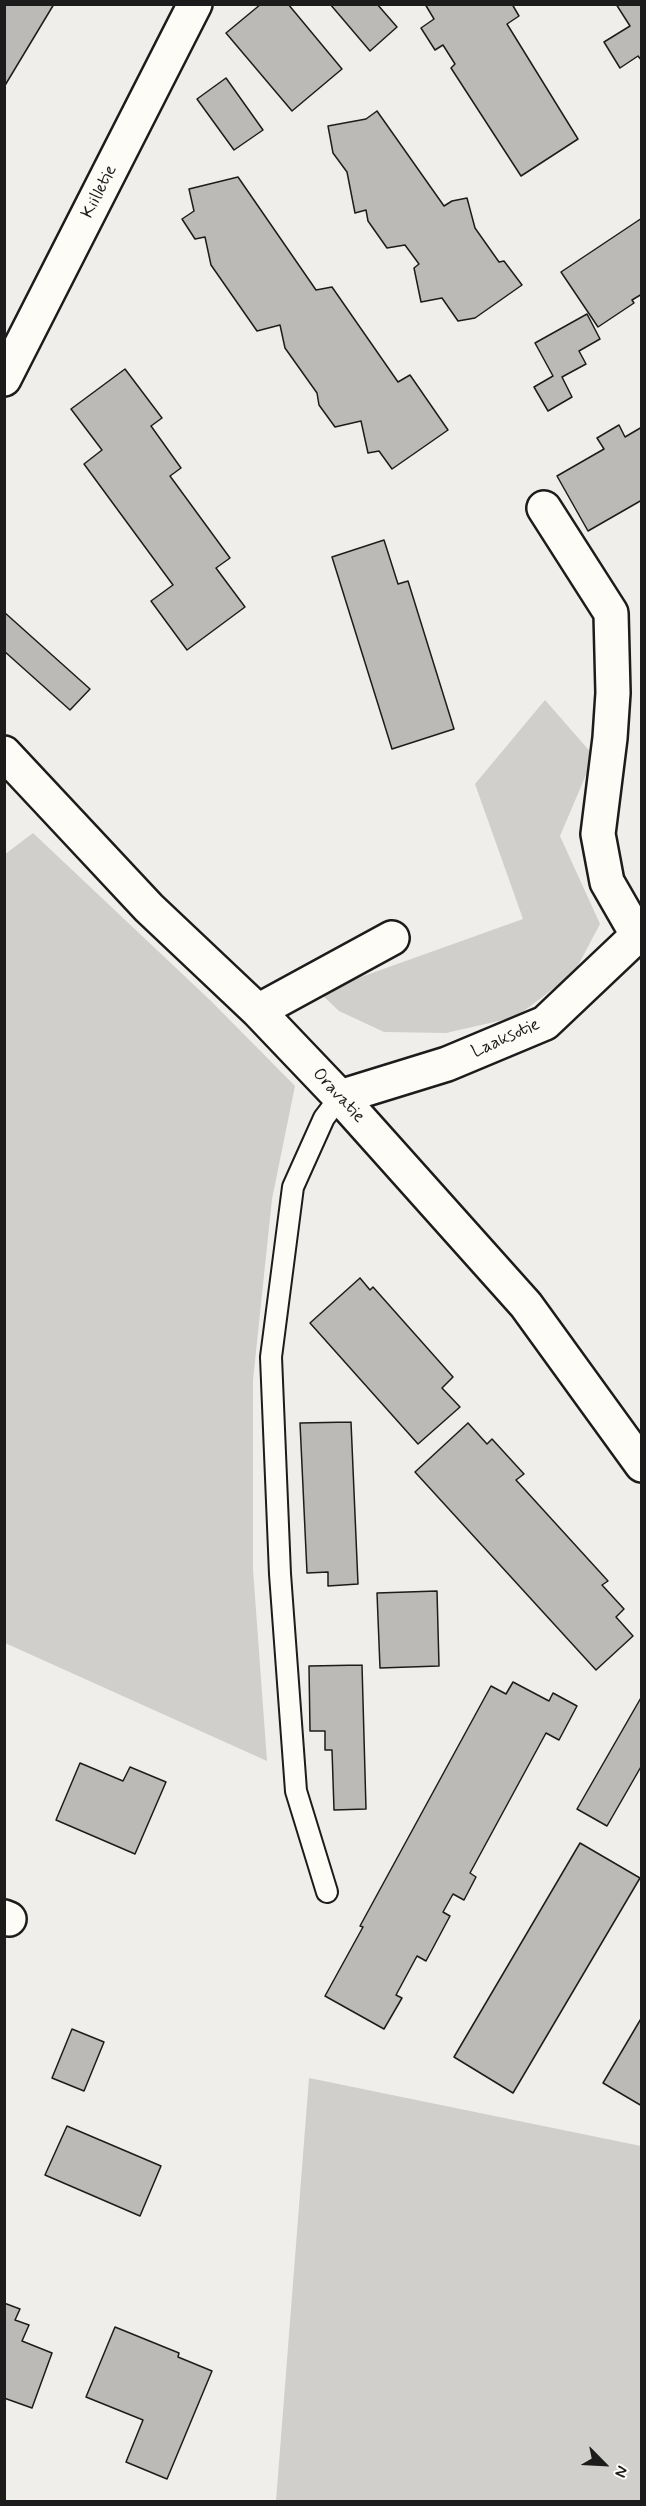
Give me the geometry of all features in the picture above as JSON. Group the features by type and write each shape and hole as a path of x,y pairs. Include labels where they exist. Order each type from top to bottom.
{"street":[{"name":"Kiilletie","path":"4,379 195,4"},
{"path":"544,508 611,613 613,693 598,834 607,882 640,934"},
{"name":"Oravatie","path":"4,753 149,908 258,1011 340,1097 526,1305 642,1465"},
{"name":"Laaksotie","path":"340,1097 447,1064 545,1023 640,934"},
{"path":"258,1011 392,939"}],"lane":[{"path":"327,1893 296,1791 280,1574 271,1357 293,1187 324,1119 340,1097"}],"shaded area":[{"path":"545,700 594,756 560,836 600,924 574,973 516,1017 446,1033 384,1032 339,1011 319,992 523,919 475,784"},
{"path":"33,833 211,1001 295,1086 272,1199 253,1380 253,1569 267,1761 5,1643 4,855"},
{"path":"309,2078 641,2146 641,2501 276,2501"}],"building":[{"path":"4,4 54,4 4,87"},
{"path":"261,4 288,4 342,69 292,111 226,33"},
{"path":"330,4 377,4 397,27 370,51"},
{"path":"425,4 512,4 519,16 507,24 578,139 521,176 451,68 455,64 443,45 435,50 421,28 434,19"},
{"path":"616,4 642,4 642,61 638,56 620,68 604,42 630,26"},
{"path":"226,78 263,130 234,150 197,99"},
{"path":"377,111 444,206 452,201 467,198 475,228 499,262 504,261 522,285 475,318 458,321 442,298 421,302 414,268 419,264 405,245 387,248 368,221 366,210 355,213 347,172 333,153 328,126 366,119"},
{"path":"238,177 316,290 332,287 398,382 410,375 448,430 392,469 379,451 368,453 361,421 335,427 319,405 317,393 285,348 280,325 257,331 211,265 205,237 195,239 182,219 194,211 189,189"},
{"path":"642,218 642,294 632,300 634,303 598,327 561,272"},
{"path":"587,314 600,339 579,351 586,364 562,377 572,397 548,411 534,387 553,376 535,343"},
{"path":"125,369 162,418 151,426 181,468 170,476 230,558 216,568 245,607 187,650 151,601 173,585 84,464 102,450 71,409"},
{"path":"619,425 625,437 642,427 642,500 588,531 557,476 604,449 597,438"},
{"path":"384,540 398,584 408,581 454,729 392,749 332,557"},
{"path":"4,612 90,689 70,710 4,651"},
{"path":"360,1278 370,1290 373,1287 453,1377 442,1388 460,1407 418,1444 310,1323"},
{"path":"351,1422 358,1584 328,1586 328,1572 307,1573 300,1423"},
{"path":"468,1423 487,1444 492,1439 524,1474 516,1480 608,1581 602,1585 624,1609 616,1617 633,1636 596,1670 415,1472"},
{"path":"437,1591 439,1666 380,1668 377,1593"},
{"path":"362,1665 366,1809 334,1810 332,1750 325,1750 325,1731 310,1731 309,1666"},
{"path":"513,1682 549,1701 553,1693 577,1706 559,1740 546,1733 470,1873 476,1877 464,1900 453,1894 443,1912 450,1916 426,1961 417,1956 396,1995 402,1998 384,2029 325,1996 363,1927 360,1926 491,1686 506,1694"},
{"path":"642,1696 642,1765 607,1826 577,1809"},
{"path":"80,1763 123,1781 130,1767 166,1782 135,1854 56,1820"},
{"path":"580,1843 640,1878 513,2093 454,2057"},
{"path":"642,2017 642,2106 603,2083"},
{"path":"72,2029 104,2042 84,2091 52,2078"},
{"path":"67,2126 161,2166 140,2216 45,2175"},
{"path":"4,2303 20,2309 15,2320 29,2325 22,2341 52,2353 32,2408 4,2398"},
{"path":"115,2327 179,2353 178,2357 212,2371 167,2479 126,2462 143,2420 86,2397"}]}
